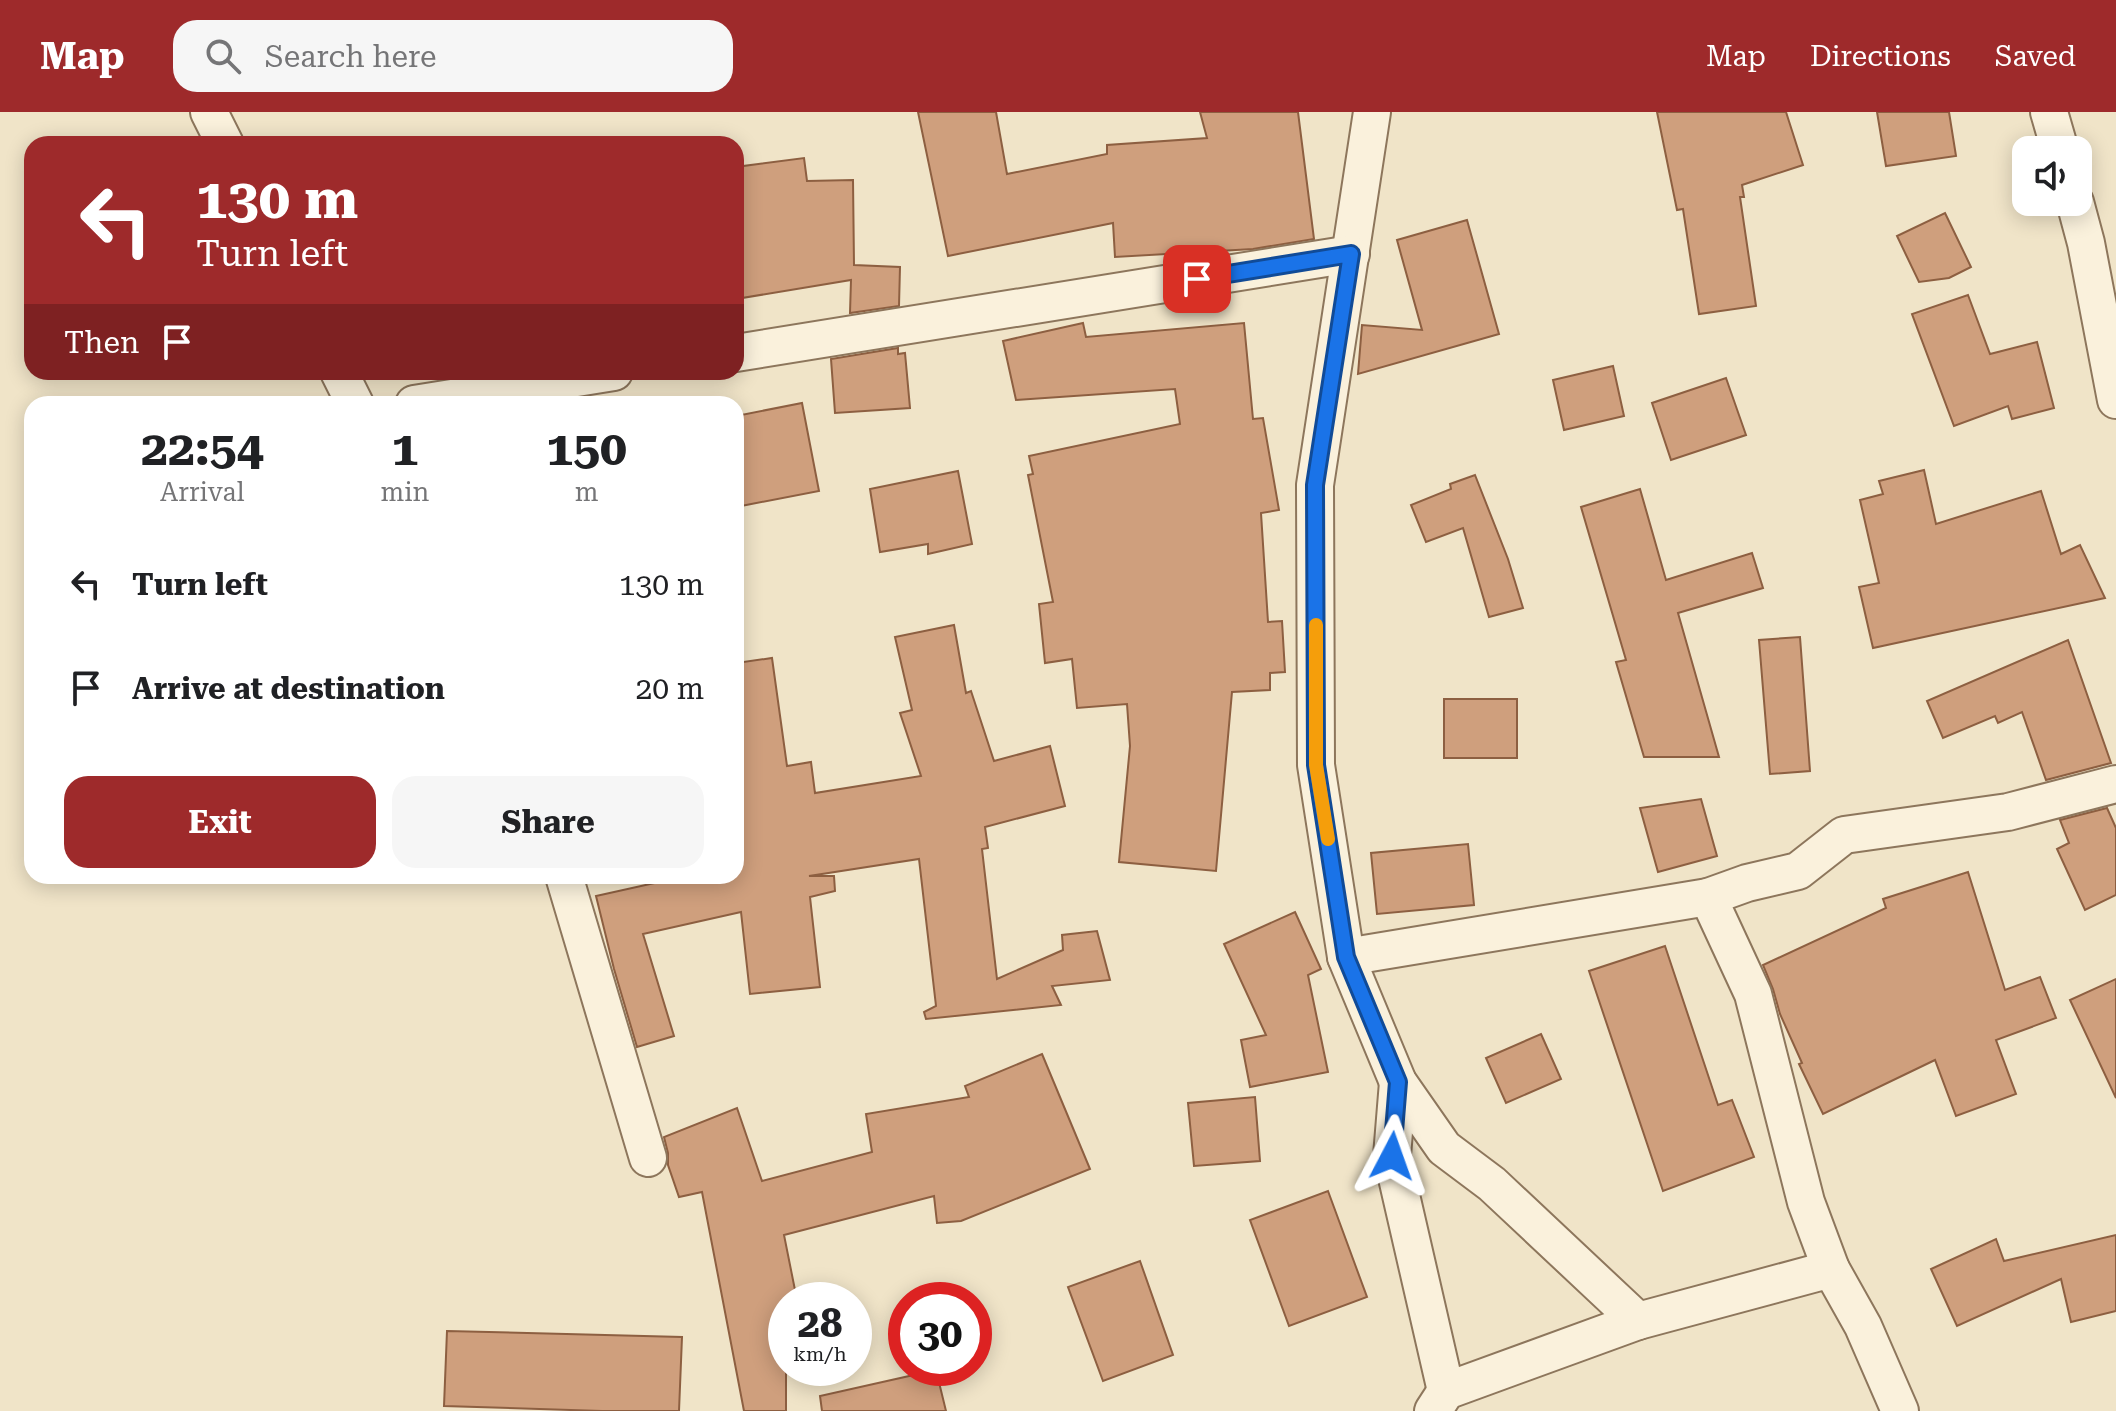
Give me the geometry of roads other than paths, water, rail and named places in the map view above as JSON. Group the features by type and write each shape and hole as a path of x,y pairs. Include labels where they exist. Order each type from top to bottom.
{"street":[{"path":"209,112 221,136"},
{"path":"1372,112 1315,485 1316,765 1346,957 1398,1082 1444,1148 1492,1184 1638,1321"},
{"path":"2049,112 2056,136"},
{"path":"2079,216 2086,243 2105,282 2116,400"},
{"path":"744,352 1351,254"},
{"path":"464,396 564,380"},
{"path":"1346,957 1708,897 1747,883 1798,871 1844,835 2008,812 2116,784"},
{"path":"566,884 648,1158"},
{"path":"1708,897 1753,994 1806,1202 1831,1269 1863,1326 1900,1411"},
{"path":"1398,1082 1392,1156 1439,1401 1638,1321 1831,1269"}]}
